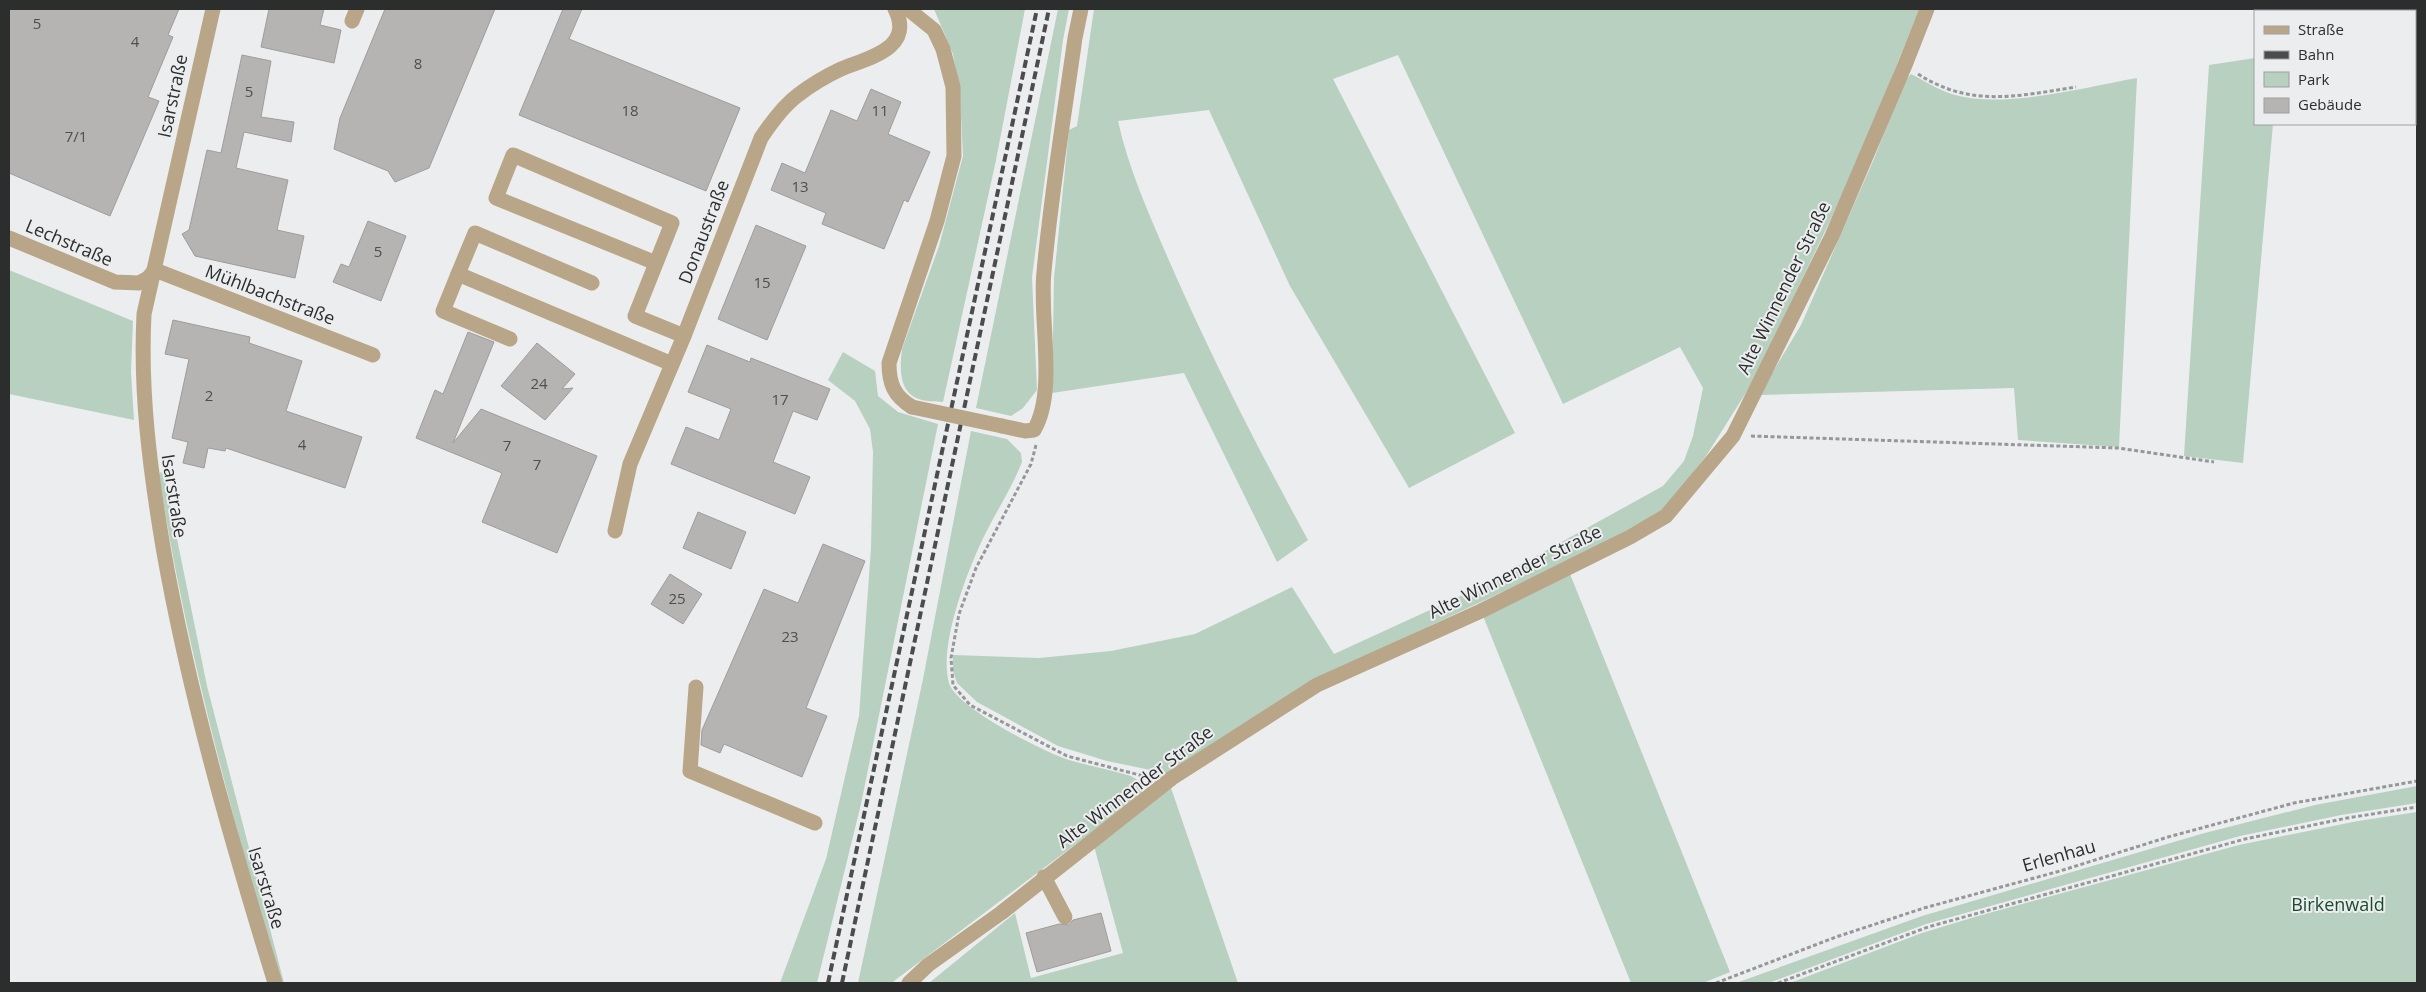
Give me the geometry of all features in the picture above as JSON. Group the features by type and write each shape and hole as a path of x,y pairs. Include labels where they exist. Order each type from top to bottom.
{"street":[{"name":"Isarstraße","path":"213,9 144,314 142,357 147,441 172,600 202,730 237,859 276,983"},
{"name":"Donaustraße","path":"615,531 630,464 684,336 761,138 772,122 796,96 841,69 868,60 896,41 900,20 895,9"},
{"path":"908,9 934,30 943,49 953,87 954,156 937,221 890,363 889,378 895,394 912,407 1025,431 1034,430 1042,411 1045,391 1043,274 1075,38 1081,9"},
{"name":"Alte Winnender Straße","path":"909,983 928,965 1001,913 1044,877 1164,784 1219,746 1317,685 1490,607 1630,537 1666,516 1733,436 1832,236 1927,9"},
{"path":"656,263 496,198 513,155 672,223 635,316 684,336"},
{"path":"510,339 444,311 475,234 592,283"},
{"name":"Lechstraße","path":"9,238 115,282 139,283 148,278 154,270"},
{"name":"Mühlbachstraße","path":"154,270 373,355"},
{"path":"458,274 672,364"},
{"path":"696,687 690,771 815,823"},
{"path":"1044,877 1065,917"}],"path":[{"path":"1905,65 1942,88 1973,96 2015,96 2076,87"},
{"path":"1034,430 1036,445 1031,464 976,568 959,614 951,658 953,686 970,705 1067,756 1137,773 1164,784"},
{"path":"1733,436 2109,447 2214,462"},
{"name":"Erlenhau","path":"1716,983 1836,937 1924,908 2060,871 2168,837 2294,803 2417,781"},
{"path":"1778,983 1928,927 2244,839 2347,818 2417,807"}],"green space":[{"path":"934,9 1025,9 996,160 943,402 925,401 912,396 904,385 901,370 902,349 939,246 963,156 960,95 953,54"},
{"path":"1058,9 1069,9 1063,40 1032,277 1037,390 1023,408 1011,416 976,408"},
{"path":"1094,9 1919,9 1859,160 1754,380 1706,456 1663,511 1566,562 1344,666 1170,774 1107,761 1058,746 977,702 957,683 953,671 953,655 1039,658 1111,651 1195,634 1292,587 1334,654 1480,587 1663,486 1684,461 1693,436 1703,388 1680,347 1563,404 1398,55 1333,79 1515,433 1409,488 1290,286 1209,110 1118,121 1139,189 1183,292 1234,400 1308,540 1277,562 1184,373 1052,393 1054,278 1069,130 1077,126"},
{"path":"2254,58 2254,125 2273,125 2243,463 2184,456 2209,65"},
{"path":"1911,74 1955,95 1975,99 1997,100 2046,95 2137,78 2119,447 2018,440 2014,388 1759,395 1801,325 1874,159 1904,82"},
{"path":"9,270 133,321 131,372 134,420 9,394"},
{"path":"843,352 875,371 878,396 898,412 938,424 861,804 817,983 780,983 826,859 859,716 871,548 873,452 870,429 855,401 828,380"},
{"path":"971,431 1007,439 1021,453 1022,462 979,547 960,595 947,651 949,683 955,693 967,704 1002,728 1069,760 1131,776 1139,781 1143,791 1138,797 893,983 858,983 923,679"},
{"path":"161,472 164,475 207,686 284,983 279,983 196,667 170,539 159,474"},
{"path":"1568,569 1730,972 1703,983 1631,983 1481,611"},
{"path":"2417,786 2417,803 2341,815 2240,836 1926,924 1769,983 1736,983 1922,916 2201,834 2315,805"},
{"path":"1171,788 1238,983 929,983 1015,913 1031,978 1123,953 1094,846"},
{"name":"Birkenwald","path":"2417,812 2417,983 1790,983 1922,933 1978,916 2239,845 2358,821"}],"building":[{"path":"9,9 179,9 168,35 173,37 148,97 159,101 110,216 9,173"},
{"path":"269,9 324,9 320,25 341,30 334,63 261,47"},
{"path":"385,9 495,9 429,168 395,182 388,171 334,149 340,118"},
{"path":"563,9 582,9 569,39 740,108 706,191 519,115"},
{"path":"242,55 271,61 261,117 294,122 291,142 244,132 236,168 288,180 277,230 304,236 295,278 195,256 182,234 189,230 207,150 221,153"},
{"path":"871,89 901,102 888,134 930,152 908,202 904,200 884,249 822,224 826,213 771,190 782,163 805,173 831,110 857,121"},
{"path":"368,221 406,236 381,301 333,282 341,264 349,267"},
{"path":"756,225 806,246 767,340 718,319"},
{"path":"173,320 250,337 249,343 302,361 286,411 362,437 345,488 226,448 225,451 208,448 204,468 183,463 188,442 172,438 189,359 165,354"},
{"path":"468,332 494,342 453,443 481,409 597,456 557,553 482,522 502,473 416,438 435,390 443,394"},
{"path":"537,343 575,374 562,389 573,388 545,420 501,386"},
{"path":"707,345 750,362 751,358 830,389 817,420 793,411 773,462 810,477 795,514 671,464 686,427 719,440 731,409 688,392"},
{"path":"698,512 746,532 731,569 683,548"},
{"path":"823,544 865,561 806,708 827,716 802,777 724,744 720,753 701,745 702,730 764,589 798,603"},
{"path":"670,574 702,594 683,624 651,604"},
{"path":"1101,913 1111,951 1037,972 1026,933 1059,924 1069,925 1073,920"}],"railway":[{"path":"828,983 1037,9"},
{"path":"842,983 1049,9"}]}
